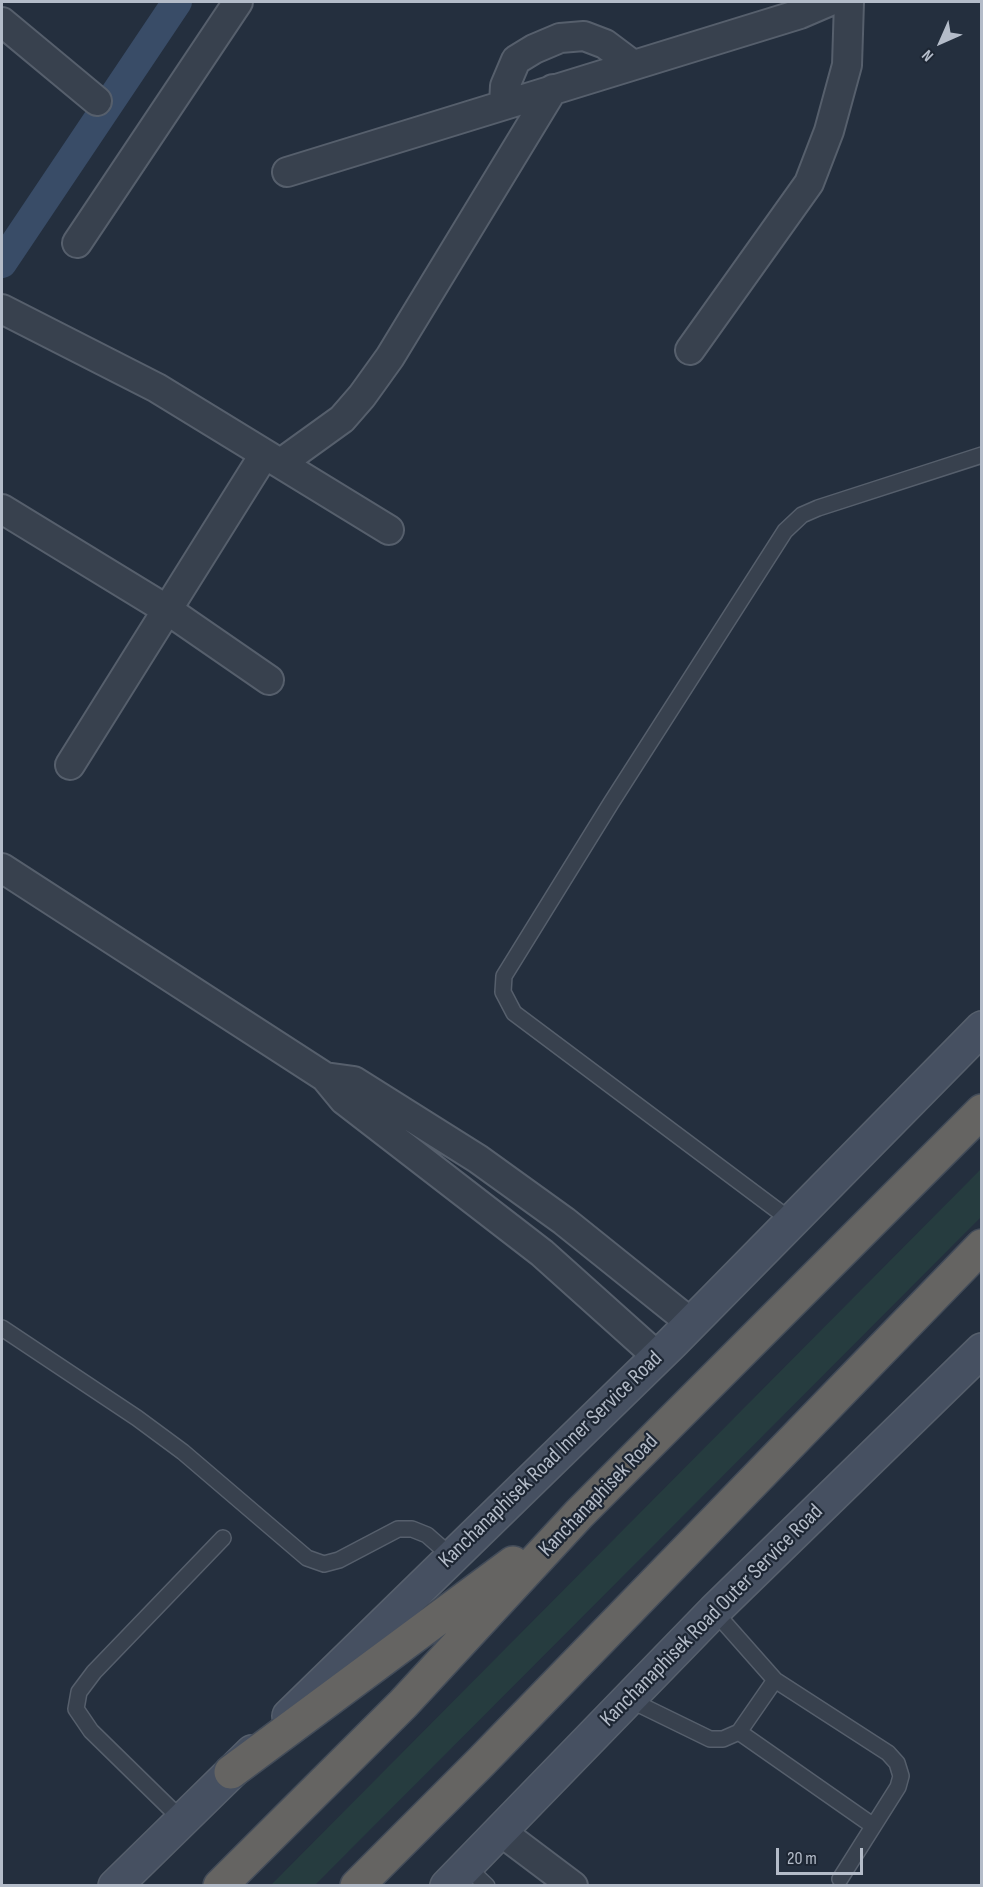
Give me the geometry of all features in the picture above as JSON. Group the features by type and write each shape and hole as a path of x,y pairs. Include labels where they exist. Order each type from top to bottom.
{"highway":[{"name":"Kanchanaphisek Road","path":"220,1886 403,1704 579,1514 981,1111"},
{"path":"357,1886 481,1762 981,1246"},
{"path":"231,1772 579,1514"}],"main road":[{"name":"Kanchanaphisek Road Inner Service Road","path":"115,1886 658,1357 981,1028"},
{"name":"Kanchanaphisek Road Outer Service Road","path":"467,1879 500,1831 628,1699 714,1611 981,1350"}],"street":[{"path":"77,243 237,2"},
{"path":"286,172 800,14 828,2"},
{"path":"690,351 809,183 829,131 847,65 849,2"},
{"path":"2,22 97,101"},
{"path":"504,104 504,86 516,60 560,38 584,36 605,44 633,65"},
{"path":"70,765 169,611 273,459 342,419 390,357 553,89"},
{"path":"4,310 157,388 389,530"},
{"path":"2,509 169,611 269,680"},
{"path":"2,868 325,1077 344,1100 542,1253 658,1357"},
{"path":"325,1077 354,1081 478,1159 564,1221 691,1323"},
{"path":"500,1831 573,1886"}],"lane":[{"path":"793,1222 514,1013 503,992 504,976 611,803 785,531 802,515 818,508 981,455"},
{"path":"2,1328 137,1418 183,1452 307,1558 324,1564 339,1560 398,1529 412,1530 427,1535 452,1557"},
{"path":"182,1820 91,1731 76,1709 79,1692 94,1672 224,1538"},
{"path":"714,1611 775,1680 888,1753 897,1763 901,1776 898,1787 840,1879"},
{"path":"628,1699 710,1739 723,1739 739,1732 775,1680"},
{"path":"739,1732 872,1825"}],"green space":[{"path":"981,1169 981,1217 315,1885 271,1885"}],"waterway":[{"path":"2,263 177,2"}]}
